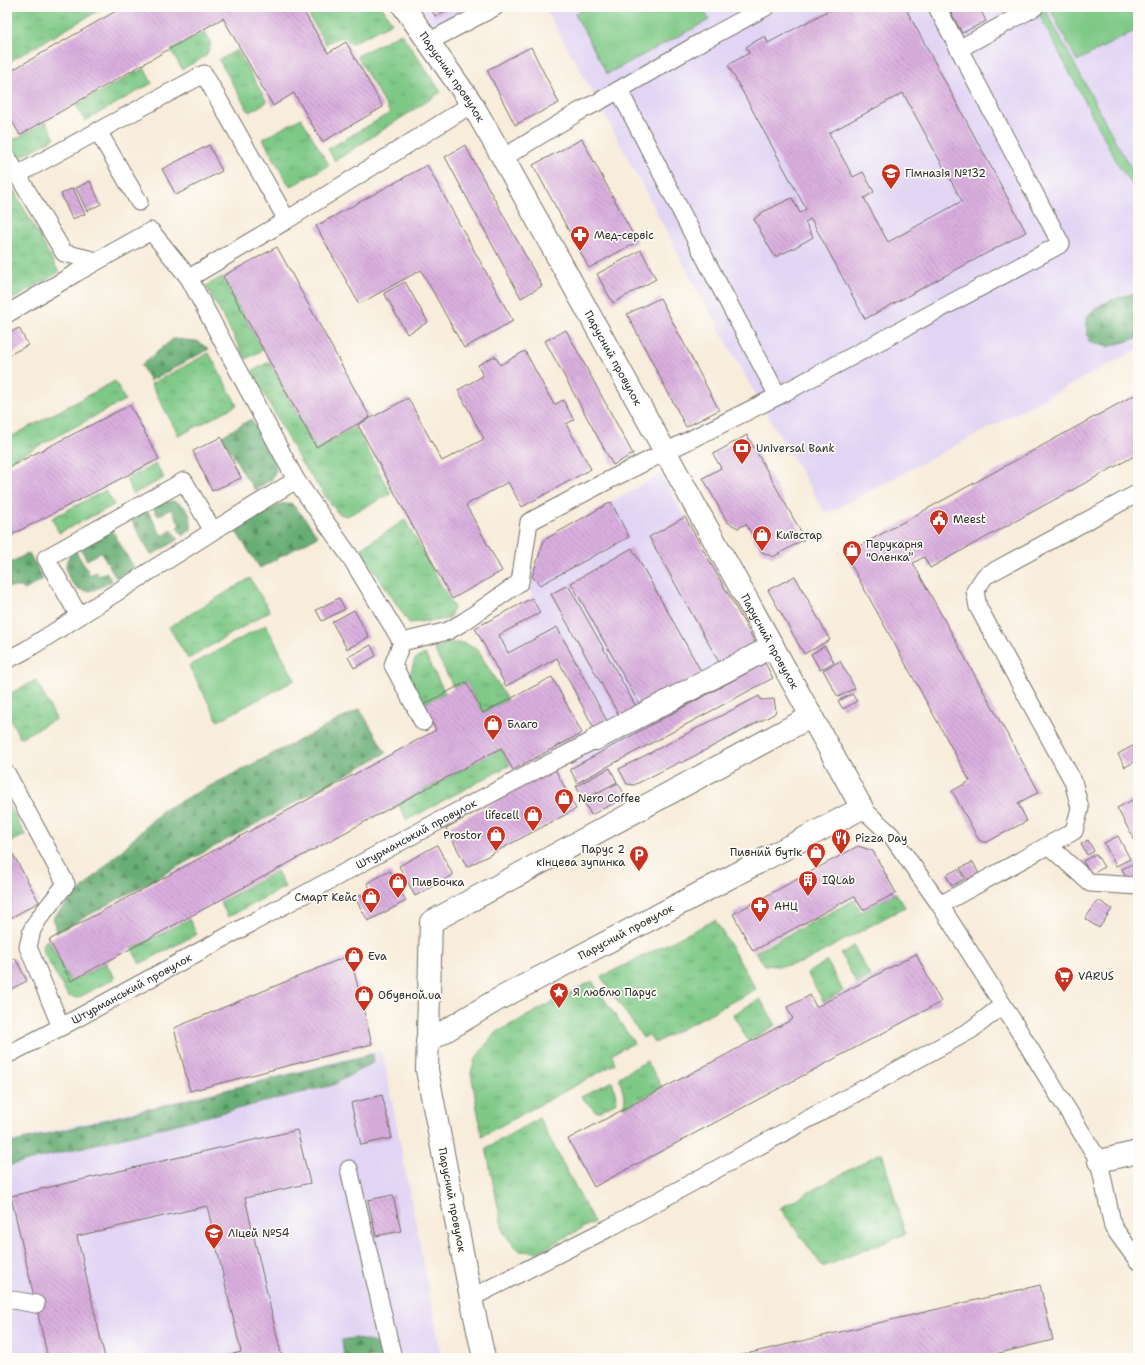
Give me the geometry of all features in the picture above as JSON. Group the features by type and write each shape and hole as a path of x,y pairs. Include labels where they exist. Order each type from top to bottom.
{"street":[{"name":"Парусний провулок","path":"404,7 472,104 504,158 862,808 495,1001 427,1042"},
{"name":"Штурманський провулок","path":"596,740 773,646"},
{"name":"Парусний провулок","path":"484,1358 427,1070 431,922 812,716"},
{"path":"1099,1161 1138,1152"}],"lane":[{"path":"428,42 495,7"},
{"path":"504,158 580,111 766,7"},
{"path":"402,642 448,631 465,621 520,582 529,522 778,396 1061,244 937,7"},
{"path":"959,49 1035,7"},
{"path":"17,175 204,74 287,220"},
{"path":"619,90 709,266 778,396"},
{"path":"189,278 287,220 472,104"},
{"path":"98,131 139,202"},
{"path":"7,157 64,253 97,261"},
{"path":"7,314 151,231 189,278 296,480 351,558 402,642"},
{"path":"7,660 26,650 296,480"},
{"path":"79,616 46,558 184,481 213,531"},
{"path":"940,905 1074,830 1080,808 1073,781 978,607 975,591 985,576 1138,493"},
{"path":"402,642 393,666 422,722"},
{"name":"Штурманський провулок","path":"7,1055 435,823 596,740"},
{"name":"Штурманський провулок","path":"7,774 66,884 39,918 32,930 28,947 61,1027"},
{"path":"862,808 891,835 940,905 1004,1005 1099,1161 1113,1227 1138,1261"},
{"path":"1048,845 1090,883 1138,886"},
{"path":"471,1298 609,1228 971,1030 1004,1005"},
{"path":"349,1169 393,1358"},
{"path":"7,1299 36,1304"}],"shaded area":[{"path":"422,7 472,7 433,27"},
{"name":"Гімназія №132","path":"1138,7 1138,349 826,514 761,404 691,278 598,102 545,8"},
{"path":"661,474 756,644 765,663 577,783 570,769 596,740 595,730 557,659 506,686 475,628 531,598 532,577 544,540"},
{"name":"Ліцей №54","path":"382,1050 442,1358 7,1358 7,1142"}],"green space":[{"path":"7,7 105,7 7,63"},
{"path":"325,7 382,7 392,23 350,44 346,38 340,38 326,44 309,16"},
{"path":"588,7 702,7 709,20 607,74 575,14"},
{"path":"1035,7 1044,7 1123,155 1138,178 1138,189 1131,183 1120,168"},
{"path":"1049,7 1138,7 1138,29 1077,61"},
{"path":"205,32 211,44 206,56 182,69 171,50"},
{"path":"401,33 441,92 335,161 328,149 390,113 357,56"},
{"path":"237,50 267,102 249,112 219,60"},
{"path":"144,68 152,83 85,121 76,105"},
{"path":"301,118 329,165 290,187 263,139"},
{"path":"46,122 55,138 18,158 14,155 8,143"},
{"path":"7,178 59,272 7,303"},
{"path":"222,277 263,350 246,359 206,286"},
{"path":"1138,292 1138,338 1107,347 1089,341 1086,322 1088,315 1093,310 1100,305"},
{"path":"173,339 197,341 209,349 150,381 141,365"},
{"path":"209,353 237,405 179,436 151,384"},
{"path":"269,362 316,449 355,427 391,494 347,516 337,512 300,461 252,371"},
{"path":"115,381 125,400 7,463 7,439"},
{"path":"251,419 274,460 276,469 272,479 255,490 245,476 222,436"},
{"path":"156,464 164,478 133,494 126,479"},
{"path":"106,490 114,505 59,533 52,518"},
{"path":"173,501 186,508 190,515 191,529 183,536 177,527 180,525 171,509 158,516 153,508 166,502"},
{"path":"291,503 318,536 260,568 235,530 280,504"},
{"path":"147,510 162,536 172,530 178,540 151,555 131,520"},
{"path":"405,520 454,608 449,619 409,623 361,549"},
{"path":"112,530 134,568 116,578 101,552 87,560 80,548"},
{"path":"75,550 90,575 96,572 99,576 106,572 112,581 89,591 76,587 71,582 66,569 70,555"},
{"path":"29,553 43,579 25,590 21,587 7,587 7,564"},
{"path":"250,578 270,611 188,659 169,627"},
{"path":"266,625 295,680 218,721 189,666"},
{"path":"448,643 464,643 478,650 507,700 483,713 466,682 454,688 434,649"},
{"path":"425,654 445,693 423,705 409,678 415,659"},
{"path":"36,680 56,719 20,738 7,712 7,695"},
{"path":"360,709 386,753 56,933 53,917 163,810"},
{"path":"501,749 510,765 407,820 398,804"},
{"path":"7,802 25,835 8,844 7,842"},
{"path":"277,871 285,887 228,917 220,902"},
{"path":"896,893 905,907 806,961 786,966 765,965 755,952 854,900 861,912"},
{"path":"189,919 197,934 140,964 132,949"},
{"path":"715,920 756,989 655,1043 649,1035 643,1038 601,977"},
{"path":"48,940 71,982 106,963 115,978 78,998 68,996 42,950 43,943"},
{"path":"854,946 870,976 857,984 841,954"},
{"path":"827,961 843,991 824,1002 807,973"},
{"path":"592,981 634,1043 612,1054 615,1064 482,1136 471,1073 475,1059 495,1033"},
{"path":"760,999 776,1025 748,1041 733,1014"},
{"path":"373,1054 374,1062 333,1085 7,1166 7,1144"},
{"path":"647,1061 662,1087 624,1108 623,1106 625,1100 619,1077"},
{"path":"612,1081 617,1100 615,1103 600,1111 595,1111 581,1097"},
{"path":"539,1118 594,1222 538,1252 520,1251 503,1231 486,1148"},
{"path":"882,1152 905,1234 823,1267 780,1208"},
{"path":"354,1338 380,1344 386,1358 344,1358 342,1340"}],"building":[{"path":"123,7 301,7 328,53 346,42 383,107 322,142 294,93 273,106 223,18 20,135 7,113 7,73"},
{"path":"430,7 454,7 435,16"},
{"path":"835,7 905,7 1026,232 865,319 811,219 805,222 813,237 775,257 754,219 763,212 792,198 800,213 806,209 728,65 749,53 746,47 754,42 765,36 768,43","holes":["903,93 962,201 888,242 864,198 874,192 863,172 853,177 829,133"]},
{"path":"948,7 979,7 986,21 962,33"},
{"path":"999,7 1011,7 1001,12"},
{"path":"531,47 559,103 515,125 487,70"},
{"path":"582,139 637,242 589,268 533,165"},
{"path":"209,145 222,171 176,195 162,169"},
{"path":"465,145 542,286 521,298 445,157"},
{"path":"427,165 513,321 464,348 421,270 359,304 316,226"},
{"path":"90,181 101,204 87,211 76,188"},
{"path":"73,188 85,214 72,219 61,194"},
{"path":"277,247 370,417 316,447 223,276"},
{"path":"641,250 656,279 613,303 597,274"},
{"path":"405,282 428,322 407,334 384,293"},
{"path":"660,298 719,410 686,427 627,314"},
{"path":"19,328 28,345 7,356 7,334"},
{"path":"566,330 633,454 613,465 545,341"},
{"path":"525,351 554,405 563,400 574,420 566,424 591,469 522,507 508,482 466,505 502,571 452,599 358,425 408,398 442,461 484,439 458,390 483,376 478,365 495,356 500,365"},
{"path":"1138,393 1138,454 930,568 924,557 913,563 1039,792 1018,803 1027,821 987,842 983,842 979,840 952,791 970,781 845,554"},
{"path":"130,405 159,459 7,537 7,468"},
{"path":"747,435 805,539 773,557 762,552 746,524 738,528 727,522 703,478 721,468 713,454"},
{"path":"221,437 241,478 212,491 193,451"},
{"path":"611,502 629,537 540,585 532,577 544,540"},
{"path":"685,517 756,644 720,664 649,537"},
{"path":"632,548 702,673 641,707 571,583"},
{"path":"795,576 830,640 804,654 768,590"},
{"path":"568,585 638,710 621,719 551,594"},
{"path":"339,598 345,609 322,621 316,610"},
{"path":"532,598 540,613 499,635 508,653 557,627 608,723 595,730 557,658 506,686 475,628"},
{"path":"354,610 369,637 347,649 332,622"},
{"path":"371,645 376,656 354,668 348,657"},
{"path":"825,646 834,662 820,670 811,654"},
{"path":"840,661 855,688 838,697 823,670"},
{"path":"765,663 773,678 577,783 570,769"},
{"path":"552,677 582,733 513,770 501,748 71,981 49,940 436,730 423,705 466,682 483,713"},
{"path":"852,694 857,701 843,709 838,701"},
{"path":"759,696 761,700 774,699 776,711 774,714 681,763 680,762 634,785 627,784 619,769"},
{"path":"1138,743 1138,760 1125,767 1118,754"},
{"path":"610,768 617,782 583,800 576,786"},
{"path":"555,769 576,809 467,867 446,828"},
{"path":"618,783 626,797 591,815 584,801"},
{"path":"1138,797 1138,844 1137,845 1117,808"},
{"path":"1118,836 1130,859 1116,866 1104,843"},
{"path":"1088,840 1094,851 1087,855 1081,844"},
{"path":"7,843 39,902 7,920"},
{"path":"437,845 453,875 415,896 399,866"},
{"path":"858,846 873,851 896,893 863,910 854,896 753,951 733,914"},
{"path":"1096,854 1104,867 1091,875 1083,861"},
{"path":"1138,861 1138,878 1129,883 1122,869"},
{"path":"973,862 979,874 967,881 960,868"},
{"path":"958,869 964,879 952,886 946,875"},
{"path":"390,871 406,901 368,921 355,898 361,894 365,902 375,897 367,883"},
{"path":"1098,900 1112,909 1099,928 1085,919"},
{"path":"916,954 941,1002 594,1187 568,1139 793,1019 787,1007 810,995 816,1007"},
{"path":"350,955 372,1044 190,1091 174,1028"},
{"path":"15,958 27,981 7,991 7,962"},
{"path":"382,1095 392,1138 361,1145 351,1103"},
{"path":"297,1130 310,1183 245,1198 282,1358 218,1358 241,1352 207,1206 77,1236 105,1358 48,1358 11,1196"},
{"path":"393,1195 401,1231 376,1236 368,1200"},
{"path":"1040,1285 1053,1340 978,1358 729,1358"}],"place":[{"name":"Гімназія №132","path":"891,190"},
{"name":"Мед-сервіс","path":"580,252"},
{"name":"Universal Bank","path":"742,465"},
{"name":"Meest","path":"939,536"},
{"name":"Київстар","path":"762,552"},
{"name":"Перукарня \"Оленка\"","path":"852,567"},
{"name":"Благо","path":"493,741"},
{"name":"Nero Coffee","path":"564,815"},
{"name":"lifecell","path":"533,832"},
{"name":"Prostor","path":"496,852"},
{"name":"Pizza Day","path":"841,855"},
{"name":"Пивний бутік","path":"816,869"},
{"name":"Парус 2 кінцева зупинка","path":"639,872"},
{"name":"IQLab","path":"808,897"},
{"name":"ПивБочка","path":"398,899"},
{"name":"Смарт Кейс","path":"371,914"},
{"name":"АНЦ","path":"760,923"},
{"name":"Eva","path":"354,973"},
{"name":"VARUS","path":"1064,993"},
{"name":"Я люблю Парус","path":"559,1009"},
{"name":"Обувной.ua","path":"364,1012"},
{"name":"Ліцей №54","path":"214,1250"}]}
